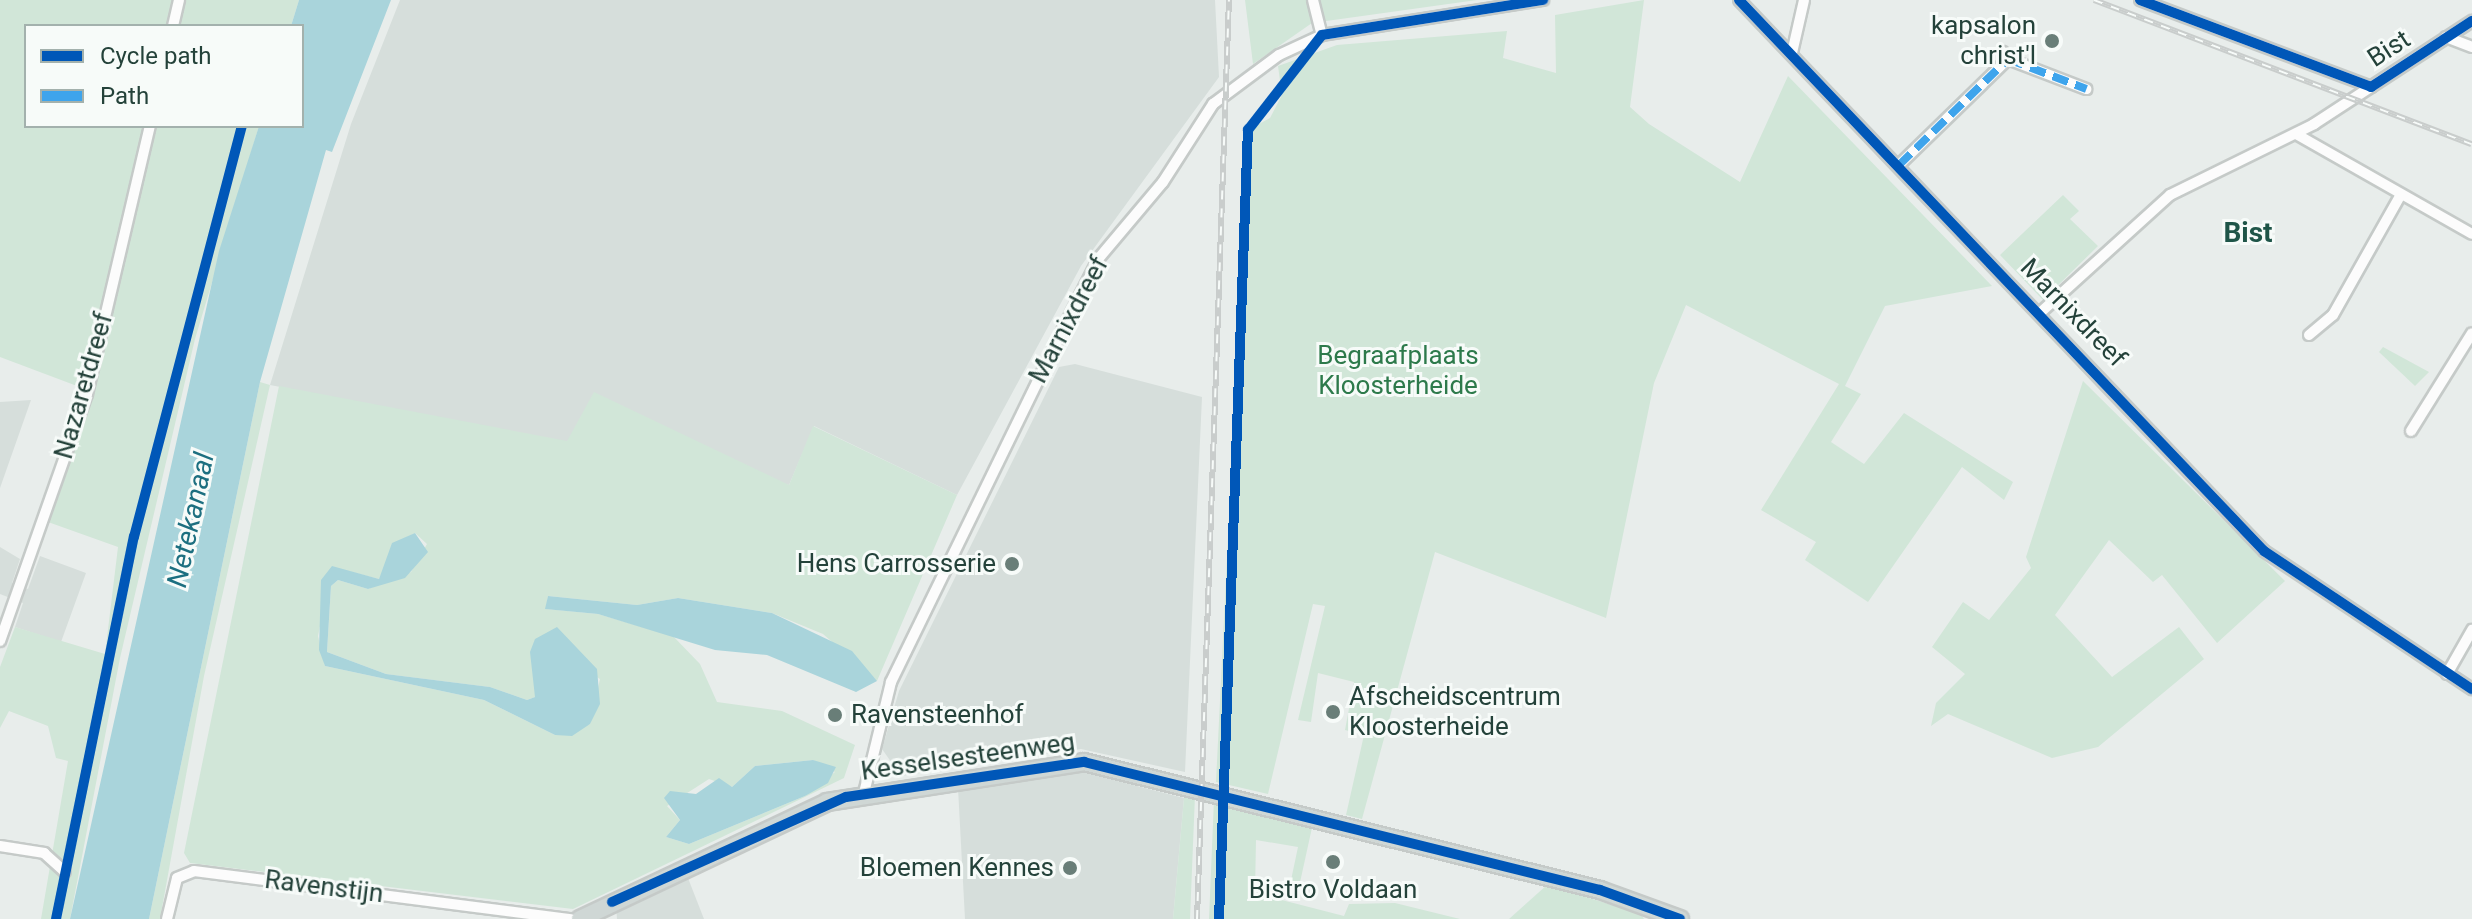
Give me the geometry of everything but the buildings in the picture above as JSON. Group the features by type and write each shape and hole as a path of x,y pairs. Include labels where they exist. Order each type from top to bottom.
{"main road":[{"name":"Kesselsesteenweg","path":"580,919 827,802 864,793 1084,762 1579,885 1680,919"}],"street":[{"path":"173,24 179,0"},
{"path":"1313,0 1322,35"},
{"name":"Marnixdreef","path":"864,793 891,682 1099,258 1163,182 1213,104 1279,55 1322,35 1543,0"},
{"name":"Marnixdreef","path":"1739,0 2041,312 2264,551 2472,689"},
{"path":"1792,53 1804,0"},
{"path":"2140,0 2163,4 2371,87"},
{"name":"Bist","path":"2041,312 2170,195 2296,134 2472,21"},
{"path":"2446,37 2472,47"},
{"path":"1899,165 2006,56 2086,89"},
{"name":"Nazaretdreef","path":"0,641 87,394 150,128"},
{"path":"2296,134 2400,196 2472,234"},
{"path":"2309,335 2333,315 2400,196"},
{"path":"2411,431 2472,333"},
{"path":"2447,674 2472,630"},
{"path":"0,846 44,853 65,872"},
{"name":"Ravenstijn","path":"167,919 179,876 194,871 518,916 571,919"}],"shaded area":[{"path":"400,0 1215,0 1219,77 1081,266 957,495 814,426 789,485 270,385 351,124"},
{"path":"1075,364 1202,397 1185,772 1081,749 901,776 882,749 899,691 1059,367"},
{"path":"31,400 0,488 0,402"},
{"path":"0,547 20,559 12,583 28,589 40,556 86,573 61,642 15,627 23,603 0,594"},
{"name":"Bloemen Kennes","path":"1071,769 1184,798 1173,919 965,919 958,788"},
{"path":"686,873 704,919 617,919 616,905"}],"green space":[{"path":"0,0 299,0 292,24 24,24 24,128 258,128 195,339 120,658 70,919 41,919 68,761 56,758 48,726 9,711 0,728 0,667 15,627 105,654 118,547 48,522 93,392 0,357"},
{"path":"1245,0 1477,0 1312,23 1253,64"},
{"name":"Begraafplaats Kloosterheide","path":"1644,0 1630,107 1649,124 1740,182 1788,76 1992,286 1885,306 1845,386 1861,394 1831,442 1864,464 1904,413 2013,482 2004,500 1962,467 1868,602 1805,560 1816,542 1761,510 1839,384 1686,305 1654,383 1606,618 1435,552 1362,819 1346,815 1364,735 1345,730 1354,682 1318,673 1311,722 1298,720 1325,606 1313,604 1268,794 1216,782 1248,130 1270,118 1282,95 1278,66 1337,45 1507,31 1503,58 1556,73 1555,15"},
{"path":"2063,195 2079,211 2070,219 2098,246 2043,300 2000,255"},
{"path":"2383,347 2429,372 2415,386 2379,352"},
{"path":"2083,381 2285,581 2217,643 2162,575 2153,582 2109,540 2055,615 2112,677 2179,627 2204,659 2098,747 2052,758 1948,714 1931,726 1936,703 1965,674 1932,647 1963,602 1989,620 2031,568 2026,557"},
{"path":"260,382 270,385 204,676 160,919 149,919"},
{"path":"279,386 567,441 594,392 789,485 813,426 957,495 877,681 823,634 772,613 678,598 637,605 548,596 546,609 598,614 673,636 700,664 717,702 782,711 855,745 844,778 573,909 190,863 184,853","holes":["415,533 427,544 411,572 368,589 338,580 331,586 327,652 386,674 490,687 527,700 535,697 535,639 600,679 590,724 555,735 484,700 325,666 318,636 332,567 379,579 398,542","813,760 835,772 805,796 689,844 666,837 680,820 667,806 709,779 732,787 755,766"]},
{"path":"1195,795 1190,919 1173,919 1184,798"},
{"path":"1214,799 1313,823 1299,887 1290,885 1298,847 1256,840 1255,893 1344,916 1349,904 1395,903 1460,919 1209,919"},
{"path":"1547,885 1641,914 1644,919 1509,919"}],"water":[{"name":"Netekanaal","path":"299,0 391,0 332,152 326,150 260,382 149,919 70,919 219,251 258,128 304,128 304,24 292,24"},
{"path":"415,533 428,552 405,578 368,589 338,580 331,586 327,652 386,674 490,687 527,700 535,697 530,652 535,639 557,627 597,669 600,704 590,724 572,736 555,735 484,700 325,666 319,650 321,580 332,566 379,579 392,543"},
{"path":"548,596 637,605 678,598 772,613 852,651 877,681 856,692 767,655 715,650 598,614 545,609"},
{"path":"813,760 836,767 828,783 805,796 689,844 666,837 680,820 664,798 670,791 696,794 719,778 732,787 755,766"}],"railway":[{"path":"1197,919 1229,0"},
{"path":"2094,0 2472,144"}],"marked path":[{"path":"1899,165 2008,59 2003,52"},
{"path":"2008,59 2086,89"}],"cycle path":[{"path":"1322,35 1543,0"},
{"path":"1739,0 2264,551 2472,689"},
{"path":"2140,0 2371,87 2472,21"},
{"path":"1219,919 1248,130 1322,35"},
{"path":"56,919 134,537 241,128"},
{"path":"612,902 846,797 1084,762 1600,890 1680,919"}],"place":[{"name":"kapsalon christ'l","path":"2052,41"},
{"name":"Hens Carrosserie","path":"1012,564"},
{"name":"Afscheidscentrum Kloosterheide","path":"1333,712"},
{"name":"Ravensteenhof","path":"835,715"},
{"name":"Bistro Voldaan","path":"1333,862"},
{"name":"Bloemen Kennes","path":"1070,868"}],"district":[{"name":"Bist","path":"2248,233"}]}
